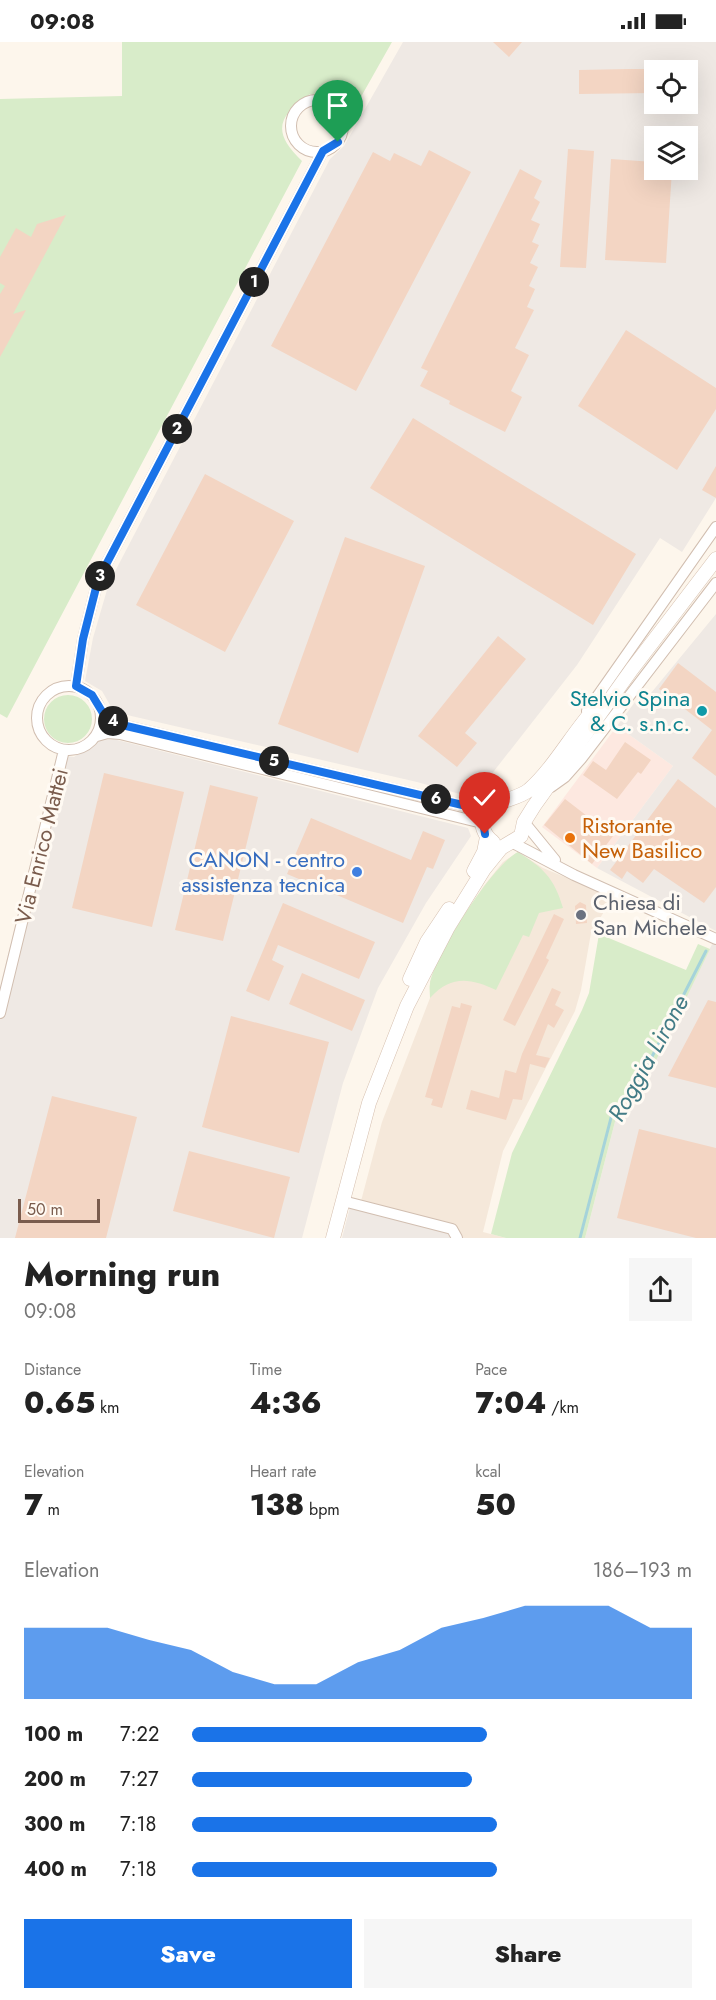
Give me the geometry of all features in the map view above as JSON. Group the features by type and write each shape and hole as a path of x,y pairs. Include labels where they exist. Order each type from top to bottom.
{"main road":[{"path":"333,1238 369,1103 407,1006 465,899 489,863 522,833 524,822 546,790 632,669 716,559"},
{"path":"324,1238 363,1095 376,1058 427,942 480,860 486,823 501,803 515,799 530,788 577,727 632,669"},
{"path":"501,803 516,807 524,822"},
{"path":"486,823 493,843 510,844"}],"street":[{"path":"323,151 315,152 300,145 292,131 291,123 298,108 312,100 329,103 341,116 342,134 338,142 323,151 98,580 83,639 76,686 92,695 106,718 122,725 486,823"},
{"path":"577,727 716,527"},
{"path":"546,790 565,777 581,759 716,583"},
{"name":"Via Enrico Mattei","path":"76,686 56,688 47,694 37,711 40,731 45,740 64,750 82,748 97,735"},
{"path":"101,711 102,719 97,735 120,734 486,823"},
{"name":"Via Enrico Mattei","path":"0,1013 64,750"},
{"path":"524,822 566,871"},
{"path":"510,844 716,939"},
{"path":"343,1201 452,1229 457,1238"}],"shaded area":[{"path":"403,42 716,42 716,498 682,552 660,538 577,665 476,794 467,796 417,782 114,712 102,691 85,681 93,638 109,583 330,159 344,146"},
{"path":"716,614 716,931 597,868 673,766 617,726 644,690 651,693"},
{"path":"617,726 673,766 597,868 542,827"},
{"path":"113,739 468,828 471,836 426,903 378,988 343,1083 302,1238 0,1238 0,987 57,755 74,757 99,741"},
{"path":"518,852 543,868 613,897 591,933 575,1011 503,1151 483,1232 506,1238 462,1238 456,1226 361,1201 382,1122 430,998 430,982 436,968 483,887 503,862"},
{"path":"716,936 716,1238 585,1238 618,1110 642,1088"},
{"path":"350,1207 449,1233 453,1238 342,1238"}],"green space":[{"path":"122,42 392,42 349,118 334,99 310,94 299,102 285,118 282,125 286,142 302,161 7,718 0,714 0,99 122,96"},
{"path":"63,695 73,695 88,705 92,719 91,728 82,739 73,743 63,743 48,733 44,724 44,714 54,699"},
{"path":"518,852 546,874 556,888 563,908 539,913 529,937 523,935 496,990 478,983 461,981 446,985 430,998 434,971 453,933 494,874"},
{"path":"599,934 686,970 698,944 710,949 642,1089 618,1110 585,1238 506,1238 491,1234 512,1153 589,993"}],"building":[{"path":"493,42 522,42 509,57"},
{"path":"644,69 644,93 579,94 579,70"},
{"path":"568,149 594,151 586,268 560,267"},
{"path":"429,150 471,172 356,391 271,346 373,152 390,161 394,153 421,166"},
{"path":"611,159 644,161 644,180 671,180 666,263 605,260"},
{"path":"520,169 542,181 534,198 540,202 531,220 540,224 532,242 539,245 530,263 538,267 529,286 535,289 527,307 534,310 515,348 529,355 511,391 522,397 505,432 449,404 450,401 420,386 428,371 421,368"},
{"path":"66,215 13,314 26,310 0,357 0,294 5,286 0,283 0,257 16,228 31,237 37,224"},
{"path":"626,330 716,388 716,409 677,470 578,406"},
{"path":"413,418 636,554 593,625 370,488"},
{"path":"716,466 716,498 702,490"},
{"path":"205,474 294,521 225,652 136,605"},
{"path":"345,537 425,566 358,753 278,724"},
{"path":"498,636 526,659 465,733 477,743 457,767 418,736"},
{"name":"Stelvio Spina & C. s.n.c.","path":"678,663 716,692 716,776 692,758 712,730 659,689"},
{"path":"625,742 651,760 641,774 638,772 617,799 583,775 593,761 606,770"},
{"path":"104,773 184,792 152,927 72,908"},
{"path":"678,779 716,808 716,887 704,903 654,869 643,883 627,871 622,879 610,870"},
{"path":"210,785 258,797 223,941 175,930"},
{"path":"565,799 613,836 592,864 544,825"},
{"name":"CANON - centro assistenza tecnica","path":"311,818 411,860 423,831 445,840 433,869 427,867 403,923 287,874"},
{"name":"Chiesa di San Michele","path":"580,902 586,905 587,923 576,924 575,906"},
{"path":"283,903 375,942 359,979 278,945 272,960 284,966 269,1001 246,991"},
{"path":"554,914 564,919 546,958 549,960 515,1026 503,1020"},
{"path":"302,973 365,1000 352,1031 289,1004"},
{"path":"552,988 561,992 555,1005 564,1010 554,1028 548,1024 536,1055 550,1058 545,1068 530,1064 522,1100 513,1099 506,1120 466,1109 471,1090 499,1098 505,1070 516,1073 522,1054"},
{"path":"708,1000 716,1002 716,1088 668,1076"},
{"path":"461,1003 472,1006 442,1108 431,1105 433,1099 425,1097 452,1006 460,1008"},
{"path":"231,1016 329,1042 299,1153 202,1127"},
{"path":"52,1096 137,1117 106,1238 15,1238"},
{"path":"639,1129 716,1148 716,1238 696,1238 617,1218"},
{"path":"189,1151 290,1177 274,1238 173,1211"}],"waterway":[{"name":"Roggia Lirone","path":"580,1238 613,1110 638,1084 706,951"}],"place":[{"name":"Stelvio Spina & C. s.n.c.","path":"702,711"},
{"name":"Ristorante New Basilico","path":"570,838"},
{"name":"CANON - centro assistenza tecnica","path":"357,872"},
{"name":"Chiesa di San Michele","path":"581,915"}],"route":[{"path":"338,142 323,151 98,580 83,639 76,686 92,695 106,718 122,725 488,811 483,821 485,834"}]}
